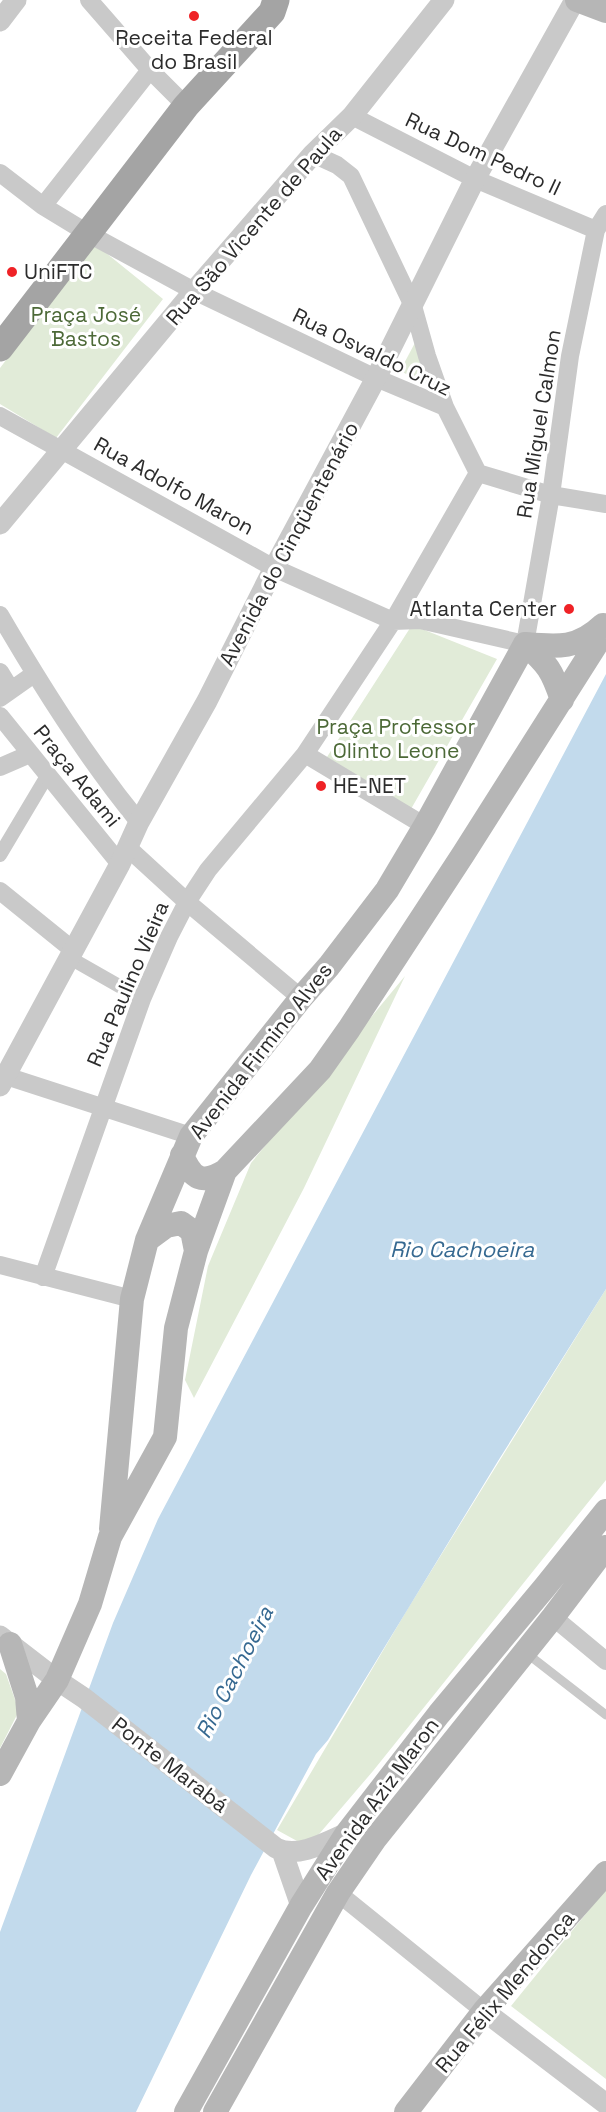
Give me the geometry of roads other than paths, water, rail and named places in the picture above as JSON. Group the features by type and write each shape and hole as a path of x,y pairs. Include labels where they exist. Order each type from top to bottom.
{"main road":[{"path":"575,0 606,11"},
{"path":"0,348 186,106 277,4"},
{"path":"525,644 572,645 590,636 606,622"},
{"name":"Avenida Firmino Alves","path":"110,1537 165,1437 176,1328 196,1251 225,1172 320,1070 383,978 606,629"},
{"path":"525,644 546,664 555,679 562,700"},
{"name":"Avenida Firmino Alves","path":"0,1774 29,1721 57,1680 90,1604 110,1537 132,1299 147,1240 186,1146 387,890 425,826 525,644"},
{"path":"186,1146 189,1171 198,1177 212,1179 225,1172"},
{"path":"147,1240 166,1226 181,1223 192,1231 196,1251"},
{"name":"Avenida Aziz Maron","path":"186,2112 301,1906 347,1833 439,1714 606,1511"},
{"name":"Avenida Aziz Maron","path":"216,2112 338,1893 375,1839 553,1617 606,1547"},
{"path":"5,1640 27,1697 29,1721"},
{"name":"Rua Félix Mendonça","path":"406,2112 484,2010 606,1873"}],"street":[{"path":"0,21 16,0"},
{"path":"89,0 150,70 186,106"},
{"name":"Rua São Vicente de Paula","path":"0,524 194,291 313,154 351,116 444,0"},
{"name":"Avenida do Cinqüentenário","path":"2,1079 72,954 124,856 139,822 207,701 274,568 413,306 475,179 575,0"},
{"path":"43,206 150,70"},
{"name":"Rua Dom Pedro II","path":"351,116 475,179 596,230"},
{"path":"313,154 337,165 351,176 413,306 445,408"},
{"path":"0,172 43,206 89,234 194,291"},
{"name":"Rua Miguel Calmon","path":"525,644 551,495 570,356 596,230 606,214"},
{"name":"Rua Osvaldo Cruz","path":"194,291 376,378 445,408 478,473"},
{"name":"Rua Adolfo Maron","path":"0,416 274,568 393,621"},
{"path":"478,473 551,495 606,504"},
{"name":"Rua Paulino Vieira","path":"43,1277 142,999 187,902 208,870 305,754 393,621 478,473"},
{"name":"Praça Adami","path":"0,615 34,674 103,778 139,822"},
{"path":"393,621 420,620 525,644"},
{"path":"0,672 5,694 34,674"},
{"name":"Praça Adami","path":"0,716 47,776 124,856 187,902 301,998"},
{"path":"0,766 30,754"},
{"path":"305,754 425,826"},
{"path":"0,855 47,776"},
{"path":"0,891 72,954 142,999"},
{"path":"2,1079 102,1106 186,1146"},
{"path":"0,1265 132,1299"},
{"path":"553,1617 606,1662"},
{"name":"Ponte Marabá","path":"5,1640 84,1698 279,1850"},
{"path":"301,1906 279,1850 316,1847 347,1833"},
{"path":"338,1893 606,2104"}],"lane":[{"path":"525,1652 606,1715"}],"water":[{"name":"Rio Cachoeira","path":"606,674 606,1289 328,1740 316,1754 251,1875 136,2112 0,2112 0,1932 113,1623 158,1519"}],"place":[{"name":"Receita Federal do Brasil","path":"194,16"},
{"name":"UniFTC","path":"12,272"},
{"name":"Atlanta Center","path":"569,609"},
{"name":"HE-NET","path":"321,786"}],"park label":[{"name":"Praça José Bastos","path":"86,327"},
{"name":"Praça Professor Olinto Leone","path":"396,739"}]}
